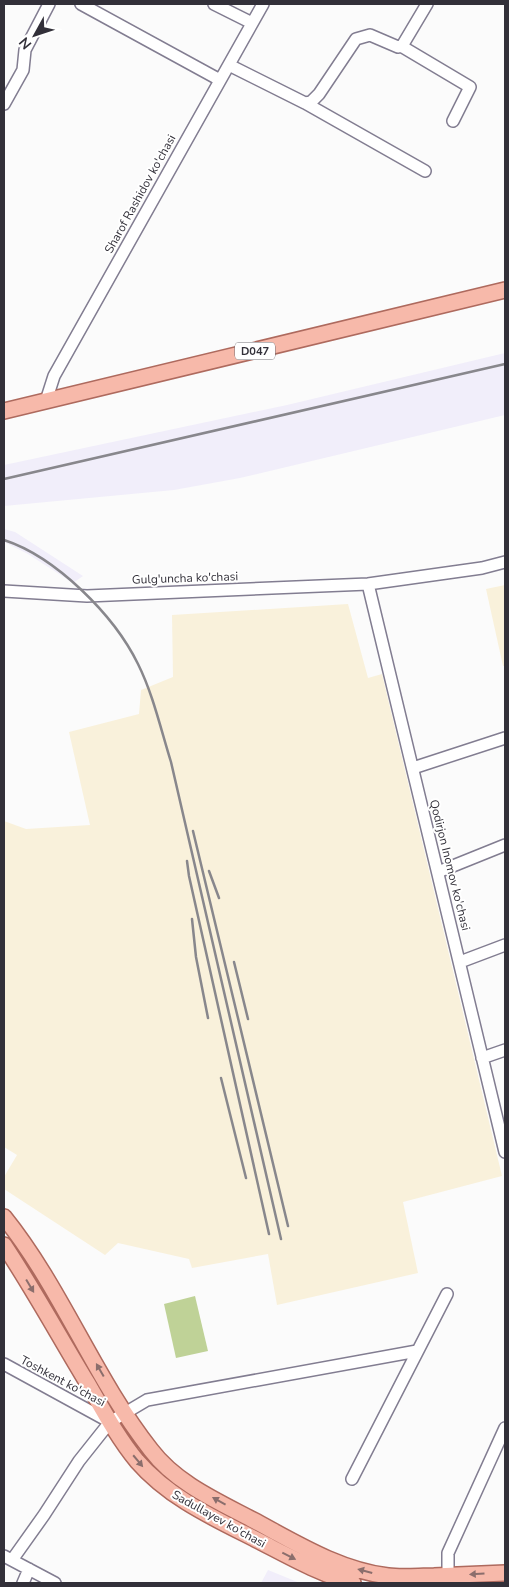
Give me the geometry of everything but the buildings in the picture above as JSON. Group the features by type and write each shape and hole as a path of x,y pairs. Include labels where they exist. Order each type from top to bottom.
{"main road":[{"name":"D047","path":"4,411 505,290"},
{"path":"4,1217 39,1266 124,1412 152,1452 174,1474 214,1499 302,1546 336,1562 372,1573 390,1576 505,1573"},
{"name":"Sadullayev ko'chasi","path":"4,1245 110,1422 127,1448 146,1471 170,1493 183,1501 297,1561 353,1583"}],"street":[{"path":"4,104 23,70 25,50 49,4"},
{"path":"81,4 220,80"},
{"path":"214,4 252,24"},
{"name":"Sharof Rashidov ko'chasi","path":"46,401 54,376 263,4"},
{"path":"401,46 427,4"},
{"path":"305,103 311,102 319,94 356,39 370,35 398,47 401,46 470,87 453,120"},
{"path":"229,65 305,103 426,171"},
{"name":"Gulg'uncha ko'chasi","path":"4,590 88,596 368,584 482,568 505,562"},
{"name":"Qodirjon Inomov ko'chasi","path":"368,584 505,1151"},
{"path":"413,768 505,738"},
{"path":"438,872 505,844"},
{"path":"460,962 505,945"},
{"path":"482,1058 505,1050"},
{"path":"352,1479 447,1294"},
{"path":"55,1583 8,1558 44,1515 79,1461 110,1422 124,1412 147,1400 417,1351"},
{"name":"Toshkent ko'chasi","path":"4,1364 110,1422"},
{"path":"448,1575 448,1553 505,1428"},
{"path":"23,1583 29,1569"}],"shaded area":[{"path":"505,353 505,415 240,478 174,490 4,506 4,465 287,405"},
{"path":"4,529 15,532 83,576 73,583 28,554 4,542"},
{"path":"505,585 505,666 503,666 486,589"},
{"path":"348,604 368,678 382,674 502,1176 403,1202 418,1273 277,1305 268,1254 192,1268 189,1259 118,1243 105,1255 4,1189 4,1177 17,1155 4,1147 4,821 26,829 90,825 69,732 139,714 141,690 173,677 172,615"},
{"path":"268,1570 300,1583 261,1583"}],"green space":[{"path":"195,1296 208,1351 176,1358 164,1304"}],"railway":[{"path":"4,479 505,364"},
{"path":"4,540 24,548 44,560 82,590 114,626 127,645 148,687 171,762 281,1239"},
{"path":"193,831 288,1226"},
{"path":"187,861 269,1234"},
{"path":"209,871 219,898"},
{"path":"192,919 196,957 208,1018"},
{"path":"234,962 248,1019"},
{"path":"221,1078 246,1178"}]}
